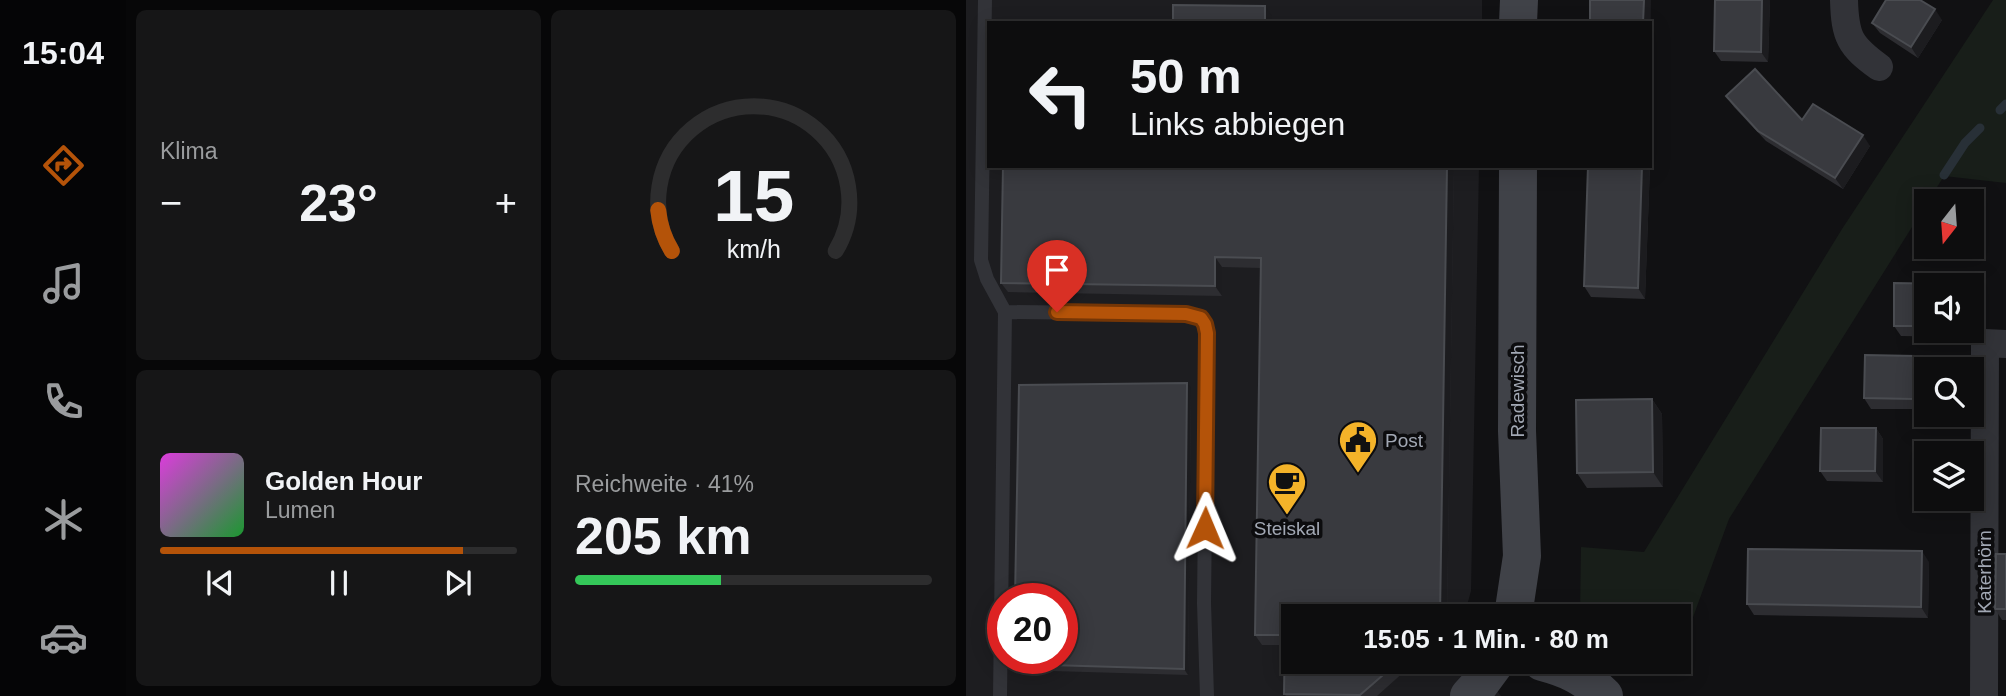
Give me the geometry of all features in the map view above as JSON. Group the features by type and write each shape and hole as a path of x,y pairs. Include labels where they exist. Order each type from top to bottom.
{"street":[{"path":"1518,0 1518,21"},
{"path":"1844,0 1848,38 1861,54 1879,67"},
{"name":"Radewisch","path":"1515,604 1522,556 1517,418 1518,168"},
{"name":"Katerhörn","path":"1984,696 1985,343 2006,344"},
{"path":"1577,674 1604,696"}],"lane":[{"path":"985,0 981,260 987,279 1005,312 1000,696"},
{"path":"1005,312 1186,314 1201,318 1205,324 1204,603 1207,696"}],"shaded area":[{"path":"966,0 1482,0 1482,21 987,21 987,168 1479,168 1471,591 1467,604 1281,604 1281,674 1485,674 1501,696 966,696"},
{"path":"1993,0 2006,0 2006,183 1944,176 1936,189 1914,189 1914,224 1729,519 1691,623 1691,604 1580,604 1581,547 1644,552 1842,229"}],"building":[{"path":"1590,0 1644,0 1643,21 1590,21"},
{"path":"1715,0 1762,0 1761,52 1714,51"},
{"path":"1886,0 1920,0 1935,9 1911,47 1872,23"},
{"path":"1173,5 1265,6 1265,21 1173,21"},
{"path":"1755,69 1802,120 1813,104 1863,135 1835,178 1758,131 1726,96"},
{"path":"1003,168 1447,168 1440,604 1281,604 1281,635 1255,635 1261,258 1215,257 1215,286 1001,283"},
{"path":"1588,168 1642,168 1638,288 1584,286"},
{"path":"1894,283 1914,283 1914,326 1894,326"},
{"path":"1865,355 1915,356 1914,399 1864,398"},
{"path":"1187,383 1184,669 1078,666 1078,583 1015,583 1019,385"},
{"path":"1652,399 1653,472 1577,473 1576,400"},
{"path":"1821,428 1876,428 1875,471 1820,471"},
{"path":"1748,549 1922,551 1921,607 1747,604"},
{"path":"1996,554 2006,554 2006,609 1995,609"},
{"path":"1284,674 1384,674 1360,695 1284,694"}],"waterway":[{"path":"2000,110 2006,104"},
{"path":"1944,175 1965,143 1980,128"}],"place":[{"name":"Post","path":"1358,474"},
{"name":"Steiskal","path":"1287,516"}],"route":[{"path":"1057,312 1186,314 1201,318 1207,333 1205,528"}]}
